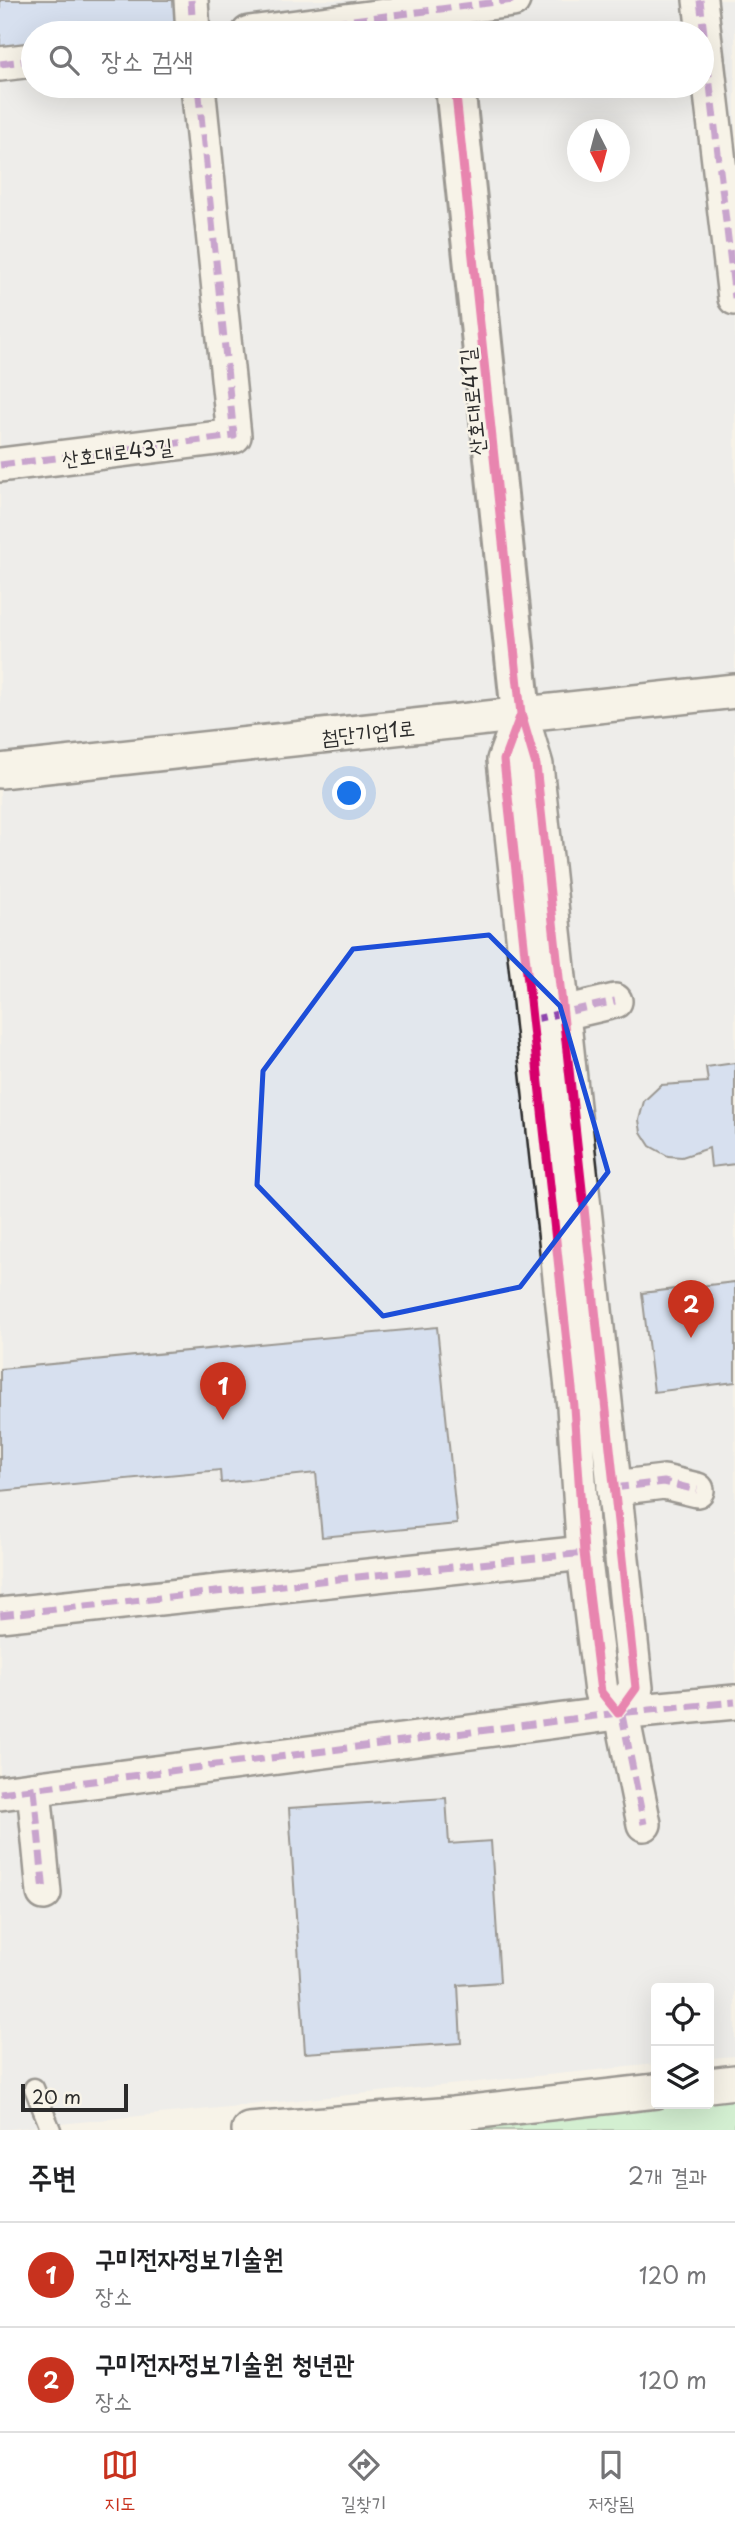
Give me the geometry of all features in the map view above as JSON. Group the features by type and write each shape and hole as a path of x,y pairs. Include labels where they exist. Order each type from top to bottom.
{"street":[{"path":"191,0 192,21"},
{"path":"375,21 448,14 513,0"},
{"path":"700,0 702,21"},
{"path":"0,64 21,61"},
{"name":"산호대로43길","path":"0,465 234,436 199,98"},
{"name":"산호대로41길","path":"456,98 521,714"},
{"path":"712,98 735,298"},
{"name":"첨단기업1로","path":"0,771 735,691"},
{"path":"521,714 536,765 547,1018 584,1553 601,1692 620,1714 644,1824"},
{"path":"547,1018 615,1002"},
{"path":"547,1018 614,1488 636,1688 620,1714"},
{"path":"614,1488 664,1482 697,1490"},
{"path":"0,1615 584,1553"},
{"path":"0,1793 620,1714 735,1702"},
{"path":"34,1789 44,1893"},
{"path":"714,2084 735,2082"},
{"path":"249,2130 453,2114 651,2092"}],"lane":[{"path":"34,2088 51,2130"}],"highlighted area":[{"path":"489,935 560,1006 608,1172 520,1287 383,1316 257,1185 263,1071 353,949"}],"shaded area":[{"path":"0,0 735,0 735,2056 714,2058 714,1983 651,1983 651,2065 0,2130"}],"green space":[{"path":"735,2081 735,2130 287,2130 651,2104 651,2109 714,2109 714,2083"}],"building":[{"path":"0,0 175,0 178,21 21,21 21,46 0,49"},
{"path":"735,1063 735,1164 711,1167 709,1148 682,1157 668,1156 650,1146 641,1132 639,1120 644,1101 661,1085 708,1082 706,1067"},
{"path":"735,1282 735,1382 654,1392 642,1293"},
{"path":"437,1327 457,1524 322,1537 316,1473 221,1483 220,1470 0,1491 0,1369"},
{"path":"446,1798 449,1844 491,1841 500,1982 458,1985 461,2043 305,2053 289,1808"}],"marked path":[{"path":"191,0 192,21"},
{"path":"345,21 513,0"},
{"path":"700,0 702,21"},
{"path":"0,64 21,61"},
{"path":"0,465 234,436 199,98"},
{"path":"712,98 735,298"},
{"path":"531,1020 615,1001"},
{"path":"614,1488 664,1482 697,1490"},
{"path":"0,1615 584,1553"},
{"path":"0,1793 618,1713 735,1702"},
{"path":"622,1715 644,1824"},
{"path":"34,1789 44,1893"}],"cycle path":[{"path":"456,98 521,714"},
{"path":"521,714 536,765 636,1688 618,1713 601,1692 584,1553 574,1407 504,760 521,714"}],"place":[{"name":"구미전자정보기술원 청년관","path":"691,1338"},
{"name":"구미전자정보기술원","path":"223,1420"}]}
